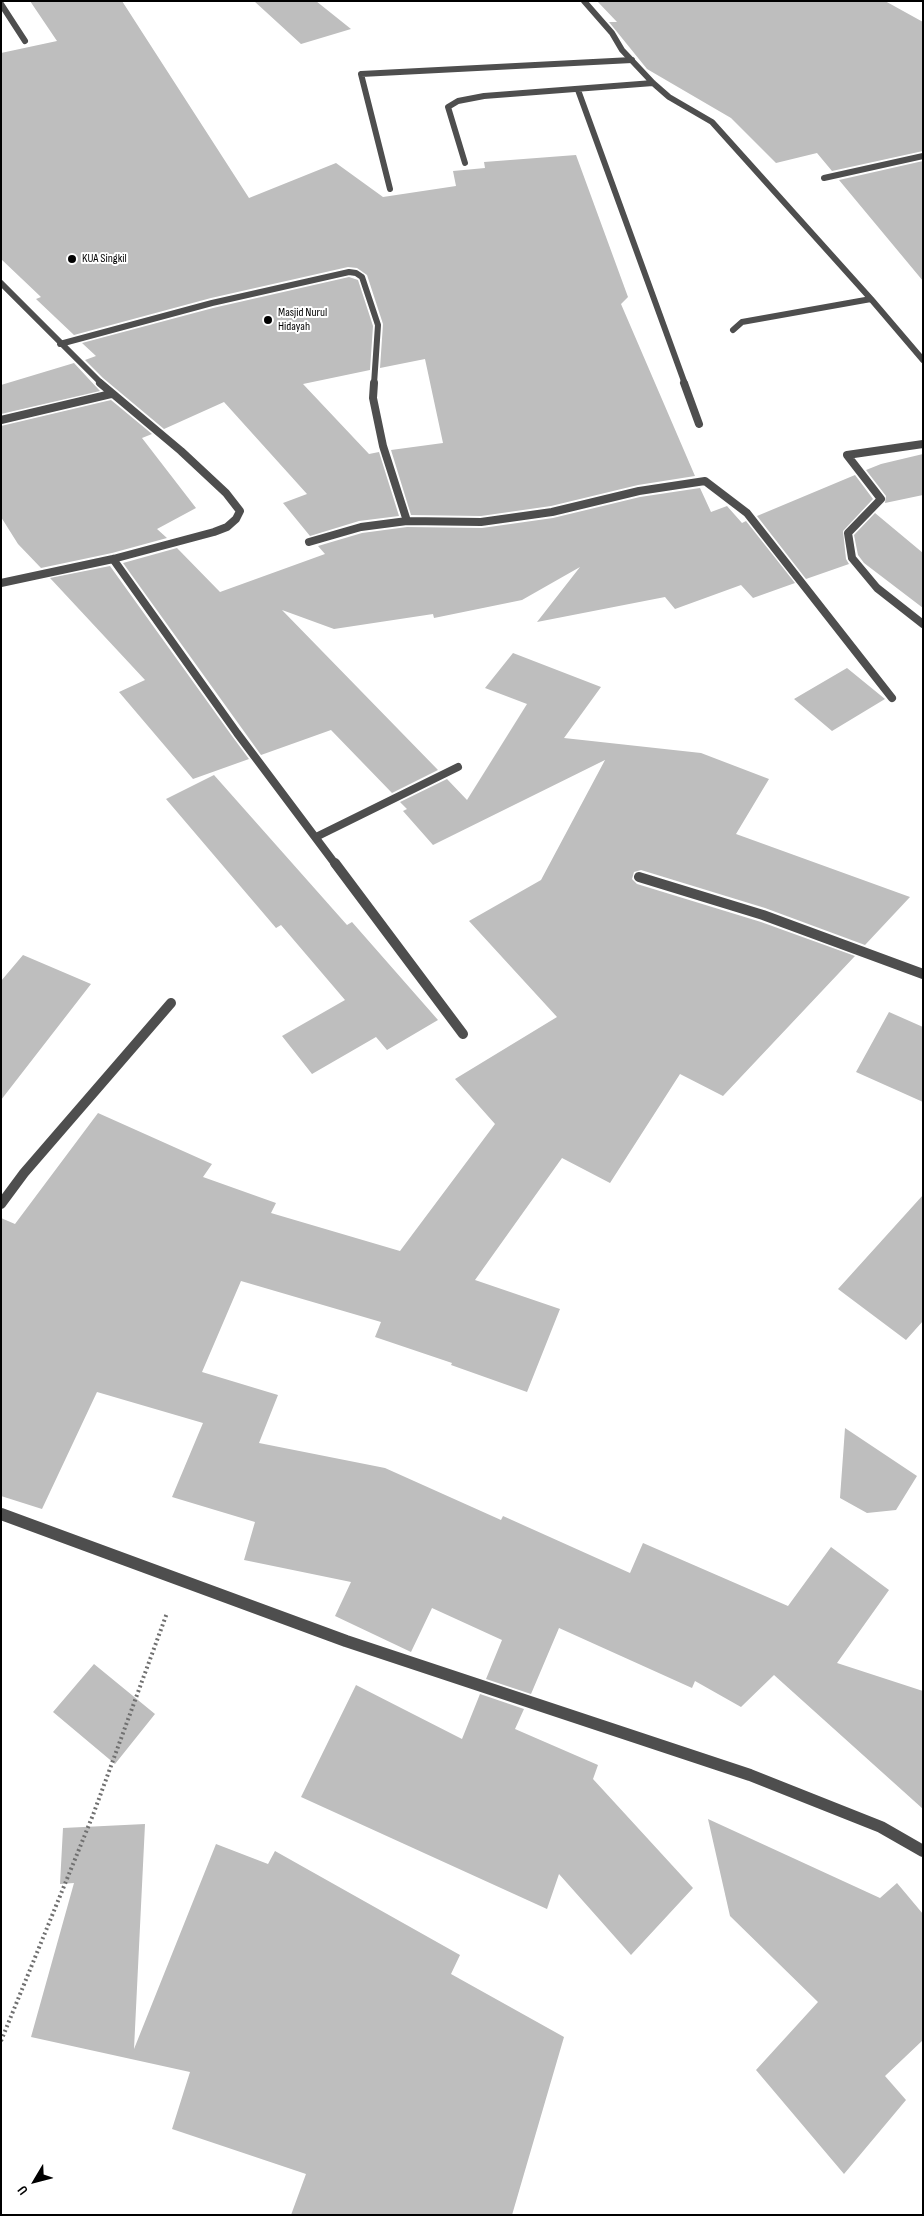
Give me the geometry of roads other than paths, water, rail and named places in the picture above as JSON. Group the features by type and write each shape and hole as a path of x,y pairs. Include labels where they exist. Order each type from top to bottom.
{"street":[{"path":"584,1 653,83 669,97 712,122 773,192 872,299 923,360"},
{"path":"1,4 25,41"},
{"path":"390,189 361,74 632,60"},
{"path":"466,163 448,107 458,102 484,96 653,83"},
{"path":"578,90 699,424"},
{"path":"824,178 923,156"},
{"path":"60,344 212,303 349,272 356,273 362,277 378,325 372,398 383,446 407,521"},
{"path":"1,283 112,394 181,451 226,493 240,511 236,520 227,528 112,559 1,583"},
{"path":"733,330 742,322 872,299"},
{"path":"1,420 112,394"},
{"path":"923,444 847,455 881,499 848,533 852,558 877,588 923,624"},
{"path":"309,542 361,527 407,521 481,522 552,512 640,491 704,481 747,514 892,698"},
{"path":"112,559 179,649 236,733 463,1034"},
{"path":"316,837 458,767"},
{"path":"639,876 763,915 923,974"},
{"path":"1,1204 24,1173 171,1003"},
{"path":"1,1514 346,1641 750,1775 881,1827 923,1851"}],"place":[{"name":"KUA Singkil","path":"72,259"},
{"name":"Masjid Nurul Hidayah","path":"268,320"}]}
